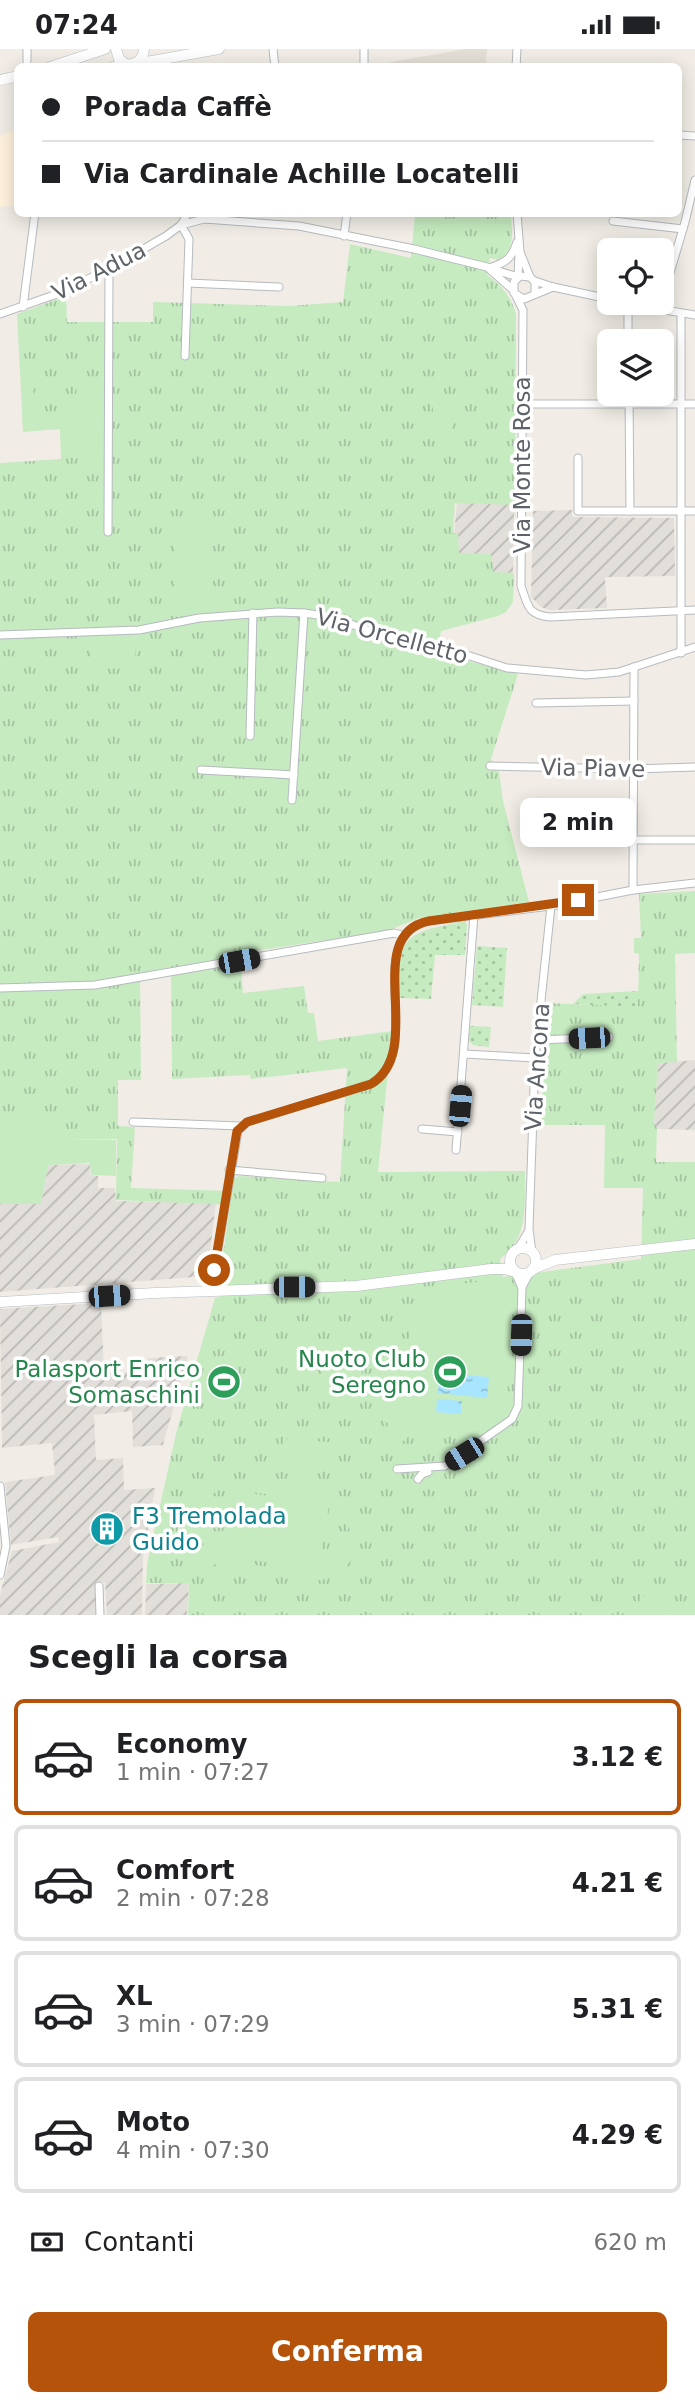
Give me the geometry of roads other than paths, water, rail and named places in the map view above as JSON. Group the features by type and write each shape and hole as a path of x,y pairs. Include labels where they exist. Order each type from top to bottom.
{"street":[{"path":"27,49 27,61"},
{"path":"63,63 105,49"},
{"path":"116,49 119,59 129,63"},
{"path":"144,50 156,62 219,49"},
{"path":"133,63 142,59 144,50"},
{"path":"74,63 89,55"},
{"path":"674,258 691,213 690,203 695,180"},
{"path":"682,202 690,203"},
{"path":"23,307 34,217"},
{"name":"Via Adua","path":"0,314 54,295 109,269 181,225 186,217"},
{"path":"344,236 346,217"},
{"path":"517,217 520,252 514,293 524,299 553,287"},
{"path":"185,356 189,239 181,225 204,219 287,225 414,249 597,296"},
{"path":"612,221 683,229"},
{"path":"489,268 506,262 519,233"},
{"path":"520,252 532,279 533,295 523,310"},
{"name":"Via Monte Rosa","path":"489,268 514,293 523,310 521,586 528,605 537,616 681,611"},
{"path":"108,532 109,269"},
{"path":"188,283 279,287"},
{"path":"674,311 695,315"},
{"path":"681,314 681,653"},
{"path":"523,404 597,405"},
{"path":"674,404 695,404"},
{"path":"629,406 630,511"},
{"path":"578,458 578,511 695,511"},
{"path":"681,611 695,610"},
{"path":"250,736 253,613"},
{"name":"Via Orcelletto","path":"0,635 139,630 199,618 253,613 304,613 331,617 370,631 442,647 507,668 586,675 611,673 695,647"},
{"path":"292,800 304,613"},
{"path":"633,890 634,667"},
{"path":"536,703 635,701"},
{"name":"Via Piave","path":"490,767 695,767"},
{"path":"201,770 294,775"},
{"path":"533,840 695,840"},
{"path":"133,1122 241,1126 371,1084 382,1076 395,1044 396,955 405,936 421,922 695,883"},
{"name":"Via Ancona","path":"534,1254 529,1229 536,1058 551,905"},
{"path":"456,1150 474,915"},
{"path":"0,988 95,985 394,933 405,936"},
{"path":"538,1040 609,1037"},
{"path":"464,1054 536,1058"},
{"path":"213,1290 229,1170 235,1137 241,1126"},
{"path":"422,1129 458,1132"},
{"path":"229,1170 322,1178"},
{"name":"Via Ancona","path":"515,1252 529,1229"},
{"path":"0,1302 213,1290 356,1286 491,1269 505,1269 522,1274 555,1260 695,1244"},
{"path":"491,1269 515,1252 527,1249 555,1260"},
{"path":"418,1479 422,1473 439,1468 464,1454 512,1419 518,1406 522,1288 510,1263 515,1252"},
{"path":"522,1288 536,1262 534,1254"},
{"path":"397,1469 439,1468"},
{"path":"0,1486 6,1549 0,1575"},
{"path":"99,1586 100,1615"}],"water":[{"path":"439,1373 489,1377 487,1398 438,1393"},
{"path":"437,1399 462,1401 461,1414 436,1412"}],"place":[{"name":"Nuoto Club Seregno","path":"450,1372"},
{"name":"Palasport Enrico Somaschini","path":"224,1382"},
{"name":"F3 Tremolada Guido","path":"107,1529"}]}
